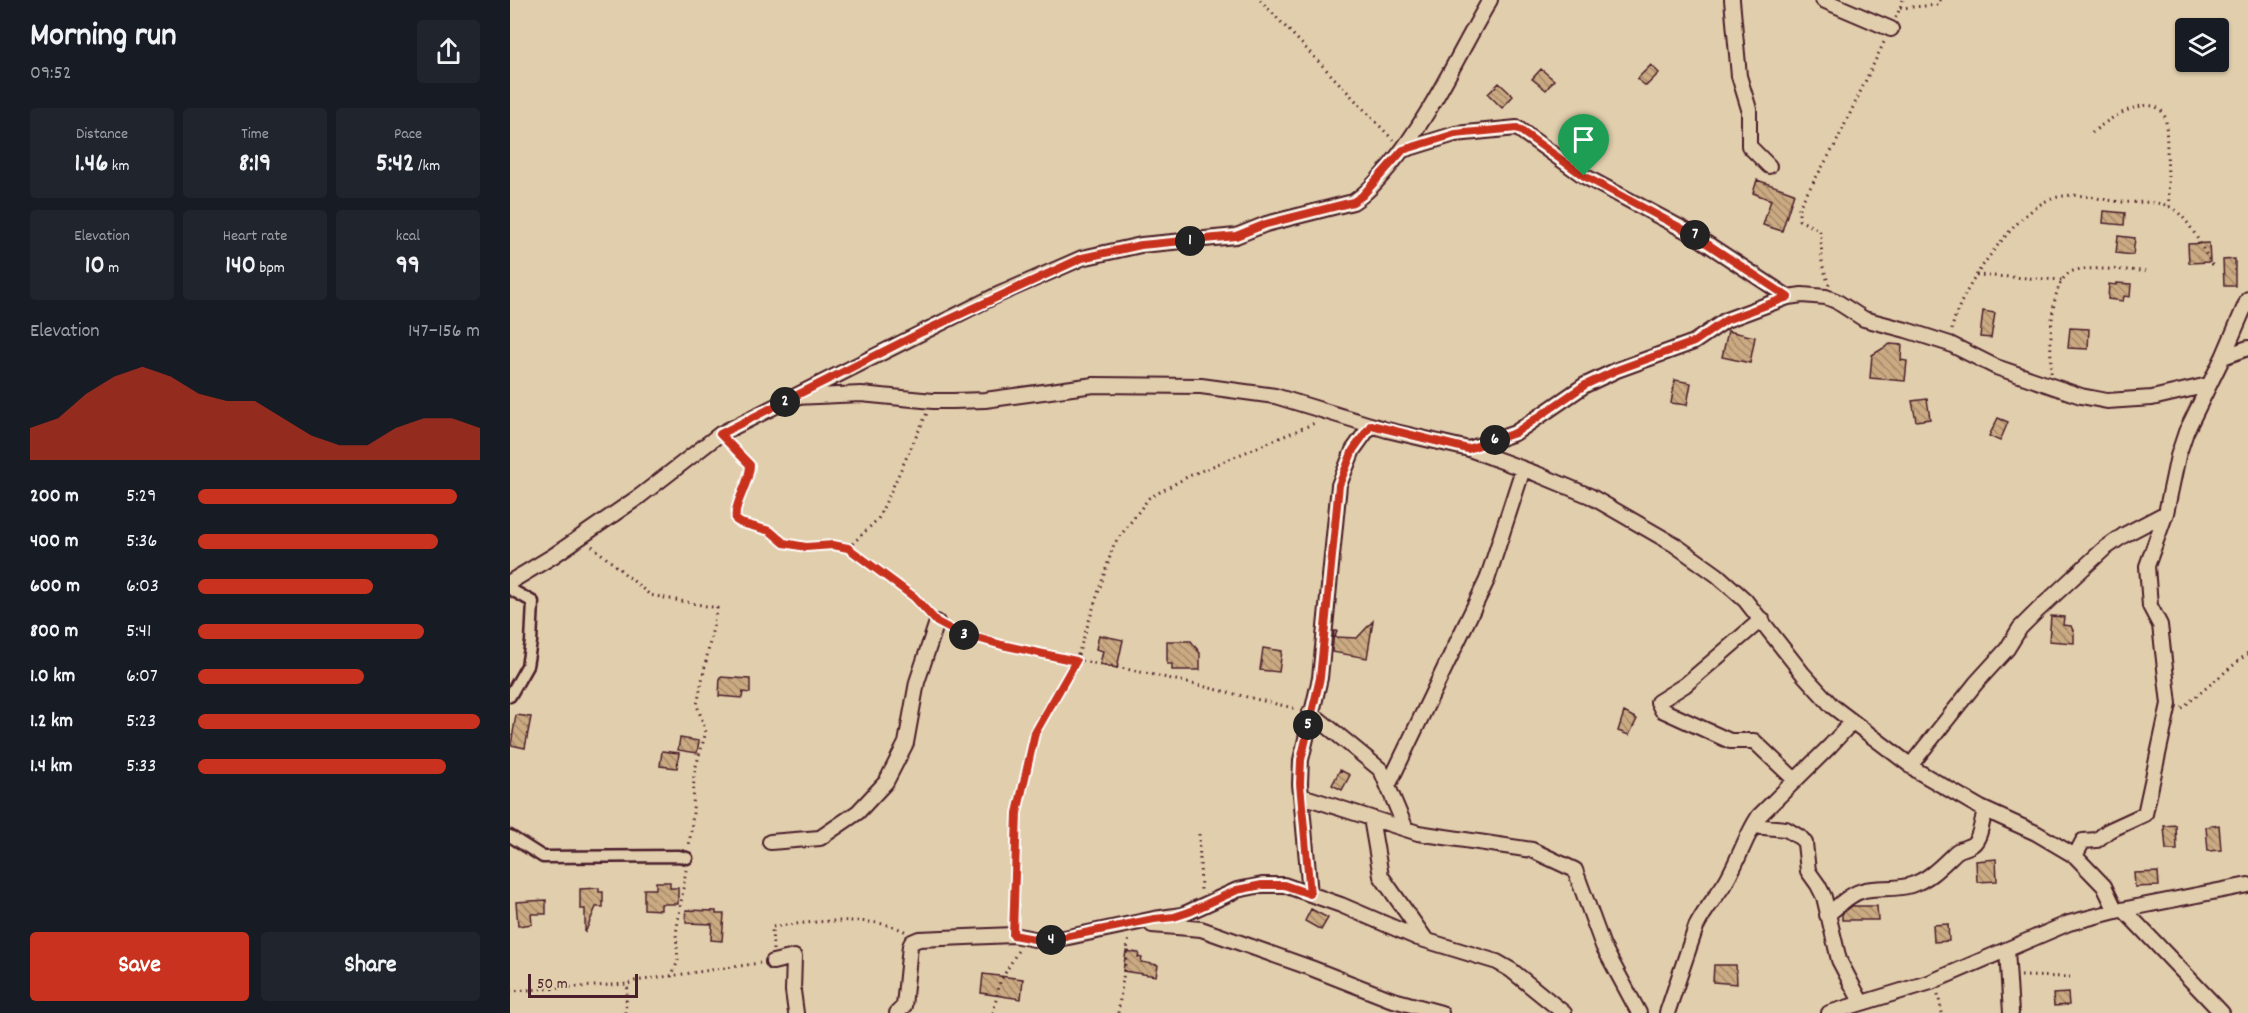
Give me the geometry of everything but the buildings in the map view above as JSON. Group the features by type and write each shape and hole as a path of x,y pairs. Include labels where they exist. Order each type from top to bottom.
{"street":[{"path":"510,582 640,496 720,434 942,322 1082,258 1141,245 1236,236 1266,224 1353,202 1362,196 1403,150 1435,102 1490,0"},
{"path":"1732,0 1738,76 1749,109 1749,146 1769,166"},
{"path":"1823,0 1891,28"},
{"path":"1403,150 1455,134 1517,128 1584,176 1694,235 1788,297"},
{"path":"1468,449 1515,433 1585,385 1617,370 1694,342 1726,320 1788,297 1814,295 1836,301 1864,320 1950,344 1996,367 2081,396 2108,401 2152,398 2208,385"},
{"path":"2075,856 2083,841 2097,840 2108,831 2145,814 2169,704 2160,625 2150,606 2147,566 2166,513 2178,456 2186,432 2223,357 2248,299"},
{"path":"2223,357 2248,348"},
{"path":"795,397 861,394 933,401 985,399 1094,385 1201,386 1275,396 1371,425 1468,449 1590,496 1674,545 1717,575 1745,600 1818,692 1852,722 1910,766 1985,810 2036,833 2075,856 2104,886 2120,910 2222,1013"},
{"path":"1310,894 1301,760 1310,712 1320,678 1339,485 1353,450 1371,425"},
{"path":"1388,786 1487,580 1523,469"},
{"path":"1910,766 1976,683 2007,649 2020,628 2038,610 2104,549 2166,513"},
{"path":"510,588 533,602 527,666 510,696"},
{"path":"1761,619 1685,685 1658,702 1662,710 1730,741 1754,741 1795,780"},
{"path":"770,842 820,838 858,812 886,782 906,743 917,682 937,622"},
{"path":"1310,712 1381,770 1406,829"},
{"path":"1667,1013 1696,927 1724,884 1759,816 1852,722"},
{"path":"1302,796 1418,833 1532,850 1575,870 1603,946 1639,1013"},
{"path":"1827,915 1850,896 1863,890 1894,889 1927,877 1948,862 1960,849 1972,845 1977,840 1985,810"},
{"path":"1371,818 1381,876 1426,940"},
{"path":"1753,826 1786,829 1805,843 1808,871 1824,897 1839,960 1861,1002"},
{"path":"510,836 543,857 679,856 687,858"},
{"path":"897,1013 904,1006 910,946 912,942 919,939 1020,936 1045,941 1182,915 1237,890 1262,885 1284,885 1426,940 1497,962 1519,976 1564,1013"},
{"path":"1829,1013 1935,980 2069,923 2120,910 2248,885"},
{"path":"1132,923 1201,929 1390,999 1441,1013"},
{"path":"2007,950 2011,1013"},
{"path":"773,962 794,957 792,991 796,1013"}],"path":[{"path":"1260,0 1403,150"},
{"path":"1836,301 1822,264 1821,234 1819,230 1799,219 1798,212 1803,199 1835,145 1903,0"},
{"path":"1900,8 1938,5 1940,0"},
{"path":"2092,133 2101,124 2136,108 2152,104 2164,112 2169,206"},
{"path":"1950,344 1953,321 1962,297 1976,275 2020,222 2038,204 2052,198 2077,194 2115,201 2169,206 2186,221 2214,268"},
{"path":"2050,386 2054,309 2062,280 2067,274 2079,270 2148,271"},
{"path":"1976,275 2062,280"},
{"path":"848,548 878,519 933,401"},
{"path":"993,1013 1000,982 1020,936 1017,813 1035,733 1076,661 1114,544 1149,498 1189,476 1335,413"},
{"path":"720,434 750,465 750,477 735,512 736,520 770,531 784,543 806,547 833,545 848,548 914,597 937,622 956,632 1002,645 1166,678 1310,712"},
{"path":"581,536 650,595 717,608 698,705 705,732 694,773 693,814 676,934 678,961 671,977"},
{"path":"2165,721 2248,653"},
{"path":"1199,834 1201,905"},
{"path":"510,991 628,984 635,981 773,962 772,927 807,922 872,923 894,926 919,939"},
{"path":"1118,1013 1125,951 1132,923"},
{"path":"2008,978 2025,975 2070,977"},
{"path":"1935,980 1942,1013"},
{"path":"625,1013 628,984"}],"route":[{"path":"1517,128 1584,176 1694,235 1788,297 1726,320 1694,342 1617,370 1585,385 1515,433 1468,449 1371,425 1353,450 1339,485 1320,678 1310,712 1301,760 1300,784 1310,894 1284,885 1262,885 1237,890 1174,917 1045,941 1013,935 1017,813 1035,733 1076,661 1002,645 956,632 937,622 914,597 848,548 833,545 794,546 784,543 770,531 736,520 735,512 750,477 750,465 720,434 993,297 1082,258 1141,245 1236,236 1290,217 1353,202 1379,179 1403,150 1455,134 1517,128"}]}
